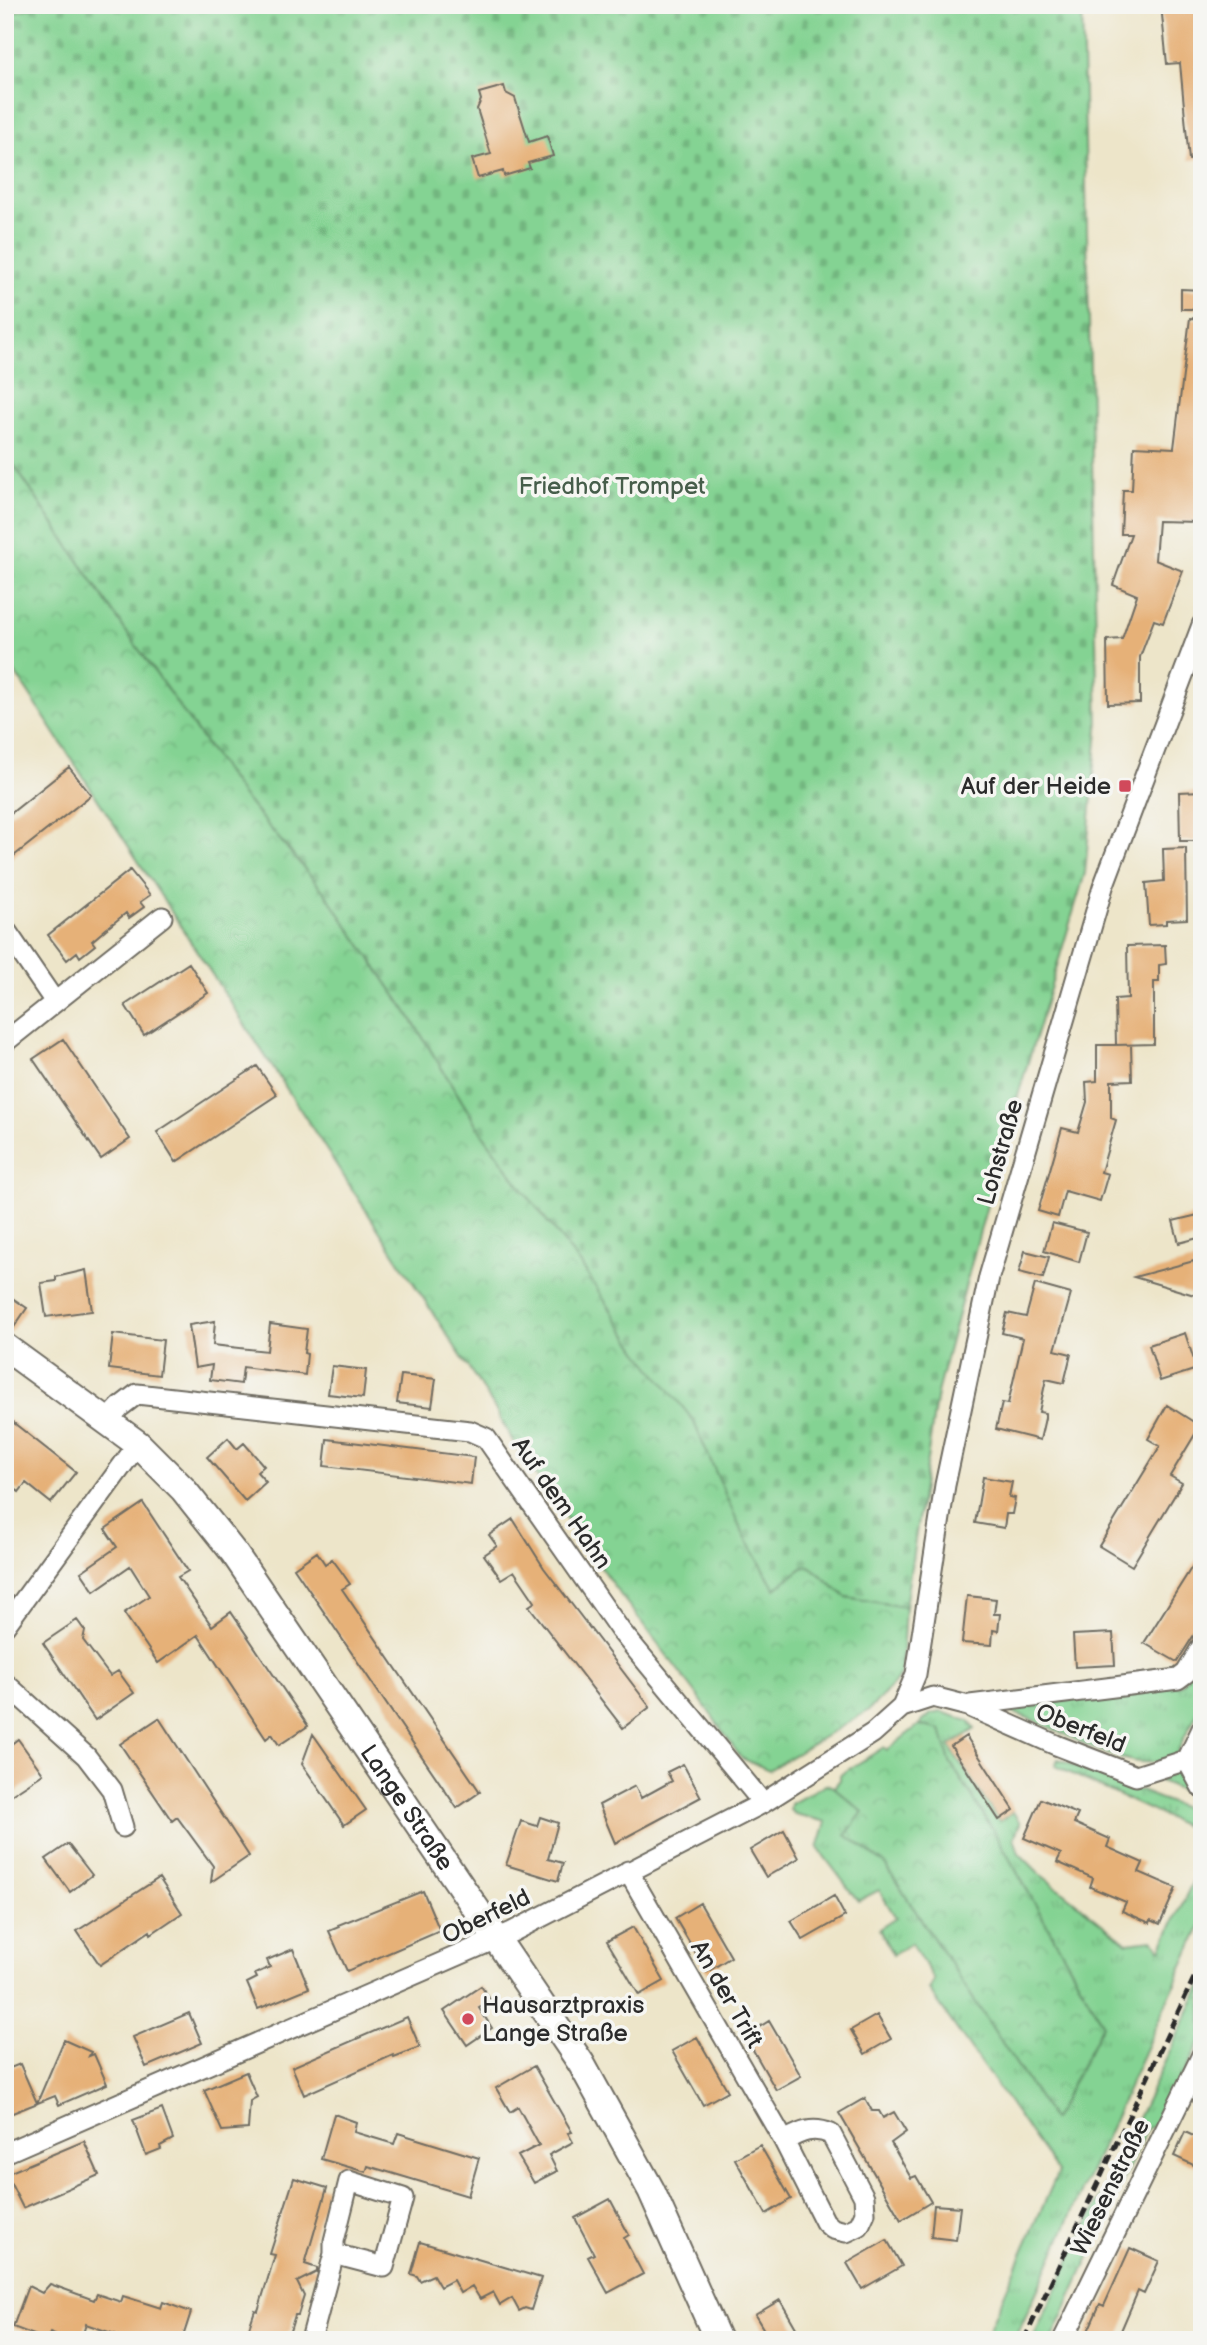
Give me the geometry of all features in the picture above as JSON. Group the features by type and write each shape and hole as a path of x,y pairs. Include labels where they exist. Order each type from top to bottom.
{"street":[{"name":"Lohstraße","path":"902,1707 916,1674 945,1485 989,1278 1103,887 1202,625"},
{"path":"5,1042 162,917"},
{"path":"5,929 55,1002"},
{"name":"Lange Straße","path":"5,1347 138,1444 183,1489 234,1553 581,2063 651,2190 718,2340"},
{"name":"Auf dem Hahn","path":"108,1420 137,1394 470,1431 486,1438 620,1630 763,1803"},
{"path":"5,1626 138,1444"},
{"name":"Oberfeld","path":"968,1706 1178,1678 1186,1673 1198,1652"},
{"path":"5,1683 86,1756 112,1790 123,1827"},
{"name":"Oberfeld","path":"5,2153 497,1938 763,1803 873,1733 902,1707 933,1697 968,1706 1056,1745 1136,1776 1187,1760"},
{"path":"1202,1729 1187,1760 1202,1788"},
{"name":"An der Trift","path":"628,1871 784,2141 825,2222 833,2229 846,2232 859,2226 864,2213 864,2197 831,2134 819,2129 804,2130 784,2141"},
{"name":"Wiesenstraße","path":"1063,2340 1202,2055"},
{"path":"311,2340 334,2254 334,2241 349,2181 403,2198 383,2267 334,2254"}],"green space":[{"name":"Friedhof Trompet","path":"41,5 1082,5 1098,730 1085,873 1003,1145 937,1393 905,1607 846,1597 810,1566 775,1589 638,1351 579,1262 479,1129 407,1012 325,893 241,794 125,630 5,452 5,14"},
{"path":"5,452 125,630 241,794 325,893 407,1012 479,1129 579,1262 638,1351 693,1420 740,1528 775,1589 802,1568 810,1566 846,1597 905,1607 901,1674 869,1710 769,1770 741,1758 698,1696 613,1585 518,1450 491,1402 5,657"},
{"path":"1202,1655 1202,1704 1175,1756 1163,1761 1138,1762 1102,1752 1030,1718 1013,1713 1011,1708 1181,1685"},
{"path":"942,1712 969,1721 975,1729 949,1746 999,1821 1013,1812 1020,1823 1014,1838 1019,1853 1040,1874 1127,1943 1153,1940 1161,1949 1202,1862 1202,1923 1015,2340 984,2340 1058,2172 929,1990 934,1980 911,1943 893,1955 879,1929 896,1918 879,1890 858,1901 818,1848 826,1822 795,1814 790,1810 791,1804 826,1784 834,1787 863,1812 846,1835 884,1863 1053,2119 1103,2025 995,1833 950,1762 941,1731 919,1725 931,1714"},
{"path":"919,1725 941,1730 950,1762 995,1833 1103,2025 1053,2120 884,1863 846,1835 863,1812 834,1787 840,1780 840,1775 884,1747 887,1750"},
{"path":"1058,1759 1202,1815 1202,1834 1055,1766"},
{"path":"1183,1771 1197,1797 1155,1779 1167,1772"},
{"path":"1202,1984 1202,2038 1159,2124 1146,2129 1052,2340 1032,2340"}],"building":[{"path":"1161,5 1202,5 1202,159 1189,160 1180,63 1167,64"},
{"path":"504,86 506,93 515,98 529,142 547,136 553,156 528,163 530,168 504,176 503,171 478,178 472,159 491,154 477,109 481,100 479,93"},
{"path":"1181,289 1202,290 1202,309 1181,309"},
{"path":"1190,318 1202,319 1202,433 1198,522 1158,521 1155,560 1183,571 1163,623 1154,620 1140,657 1140,703 1108,704 1107,640 1122,639 1137,595 1113,585 1131,534 1121,534 1123,490 1132,490 1134,446 1174,448"},
{"path":"69,767 91,795 5,863 5,818"},
{"path":"1202,791 1202,841 1180,841 1179,792"},
{"path":"1186,848 1187,919 1166,920 1166,924 1149,925 1146,883 1164,881 1163,849"},
{"path":"130,870 150,895 140,902 144,907 129,918 126,913 92,941 95,945 80,957 77,952 67,960 48,935"},
{"path":"1165,945 1166,964 1159,965 1159,982 1154,982 1154,1044 1116,1045 1115,999 1128,998 1127,946"},
{"path":"189,963 208,993 144,1035 125,1005"},
{"path":"63,1039 130,1139 101,1159 33,1059"},
{"path":"1097,1045 1131,1045 1132,1080 1111,1081 1111,1118 1116,1120 1101,1172 1108,1174 1100,1201 1065,1191 1058,1217 1038,1211 1062,1128 1078,1132 1087,1102 1086,1082 1097,1081"},
{"path":"257,1066 277,1095 176,1162 157,1132"},
{"path":"1202,1214 1202,1237 1179,1243 1173,1221"},
{"path":"1052,1223 1087,1232 1079,1262 1044,1251"},
{"path":"1025,1251 1049,1257 1043,1278 1019,1272"},
{"path":"1194,1261 1201,1297 1134,1277"},
{"path":"86,1270 92,1311 46,1317 41,1283 56,1281 56,1277"},
{"path":"1035,1284 1071,1294 1055,1350 1071,1354 1064,1383 1046,1379 1039,1412 1045,1413 1040,1440 996,1429 1002,1403 1008,1404 1023,1338 1002,1333 1007,1313 1026,1317"},
{"path":"5,1293 27,1308 10,1333 5,1331"},
{"path":"215,1321 213,1345 267,1351 270,1324 307,1329 305,1375 243,1367 241,1384 210,1380 212,1365 195,1368 189,1325"},
{"path":"1185,1333 1197,1369 1160,1381 1149,1345"},
{"path":"113,1334 163,1340 159,1375 109,1369"},
{"path":"332,1366 366,1370 363,1398 328,1394"},
{"path":"401,1375 436,1379 432,1407 397,1403"},
{"path":"1167,1405 1200,1426 1170,1476 1182,1483 1132,1566 1099,1546 1160,1446 1148,1439"},
{"path":"5,1416 76,1472 51,1503 26,1483 19,1492 5,1481"},
{"path":"228,1438 237,1449 244,1443 264,1466 257,1472 266,1482 245,1501 207,1457"},
{"path":"327,1439 474,1457 471,1484 324,1466"},
{"path":"983,1477 1012,1482 1009,1497 1015,1498 1012,1514 1006,1514 1004,1528 975,1523"},
{"path":"143,1503 188,1571 178,1577 212,1626 231,1612 308,1726 279,1745 272,1734 266,1739 198,1635 158,1663 124,1613 149,1596 130,1566 94,1591 81,1572 117,1547 105,1529"},
{"path":"513,1519 544,1568 650,1707 623,1728 529,1606 535,1602 514,1571 501,1579 484,1555 497,1546 489,1535"},
{"path":"1202,1551 1202,1622 1177,1662 1144,1643"},
{"path":"317,1552 325,1564 332,1559 350,1584 342,1589 480,1792 457,1808 294,1568"},
{"path":"967,1596 996,1599 994,1614 1000,1614 998,1631 993,1630 992,1645 962,1643"},
{"path":"77,1620 85,1631 83,1640 110,1676 118,1671 134,1693 95,1720 43,1643"},
{"path":"1113,1633 1115,1665 1075,1667 1073,1635"},
{"path":"159,1718 249,1856 211,1882 213,1866 177,1817 172,1821 120,1744"},
{"path":"313,1734 366,1810 344,1825 302,1764"},
{"path":"966,1736 1014,1810 999,1820 951,1746"},
{"path":"18,1739 43,1774 5,1799 5,1749"},
{"path":"683,1764 701,1797 615,1843 599,1805 635,1786 641,1798 672,1781 667,1772"},
{"path":"1041,1799 1078,1814 1074,1823 1110,1839 1107,1847 1143,1863 1139,1872 1176,1888 1160,1924 1151,1920 1150,1923 1122,1911 1126,1902 1090,1887 1093,1878 1057,1862 1061,1854 1024,1838"},
{"path":"540,1817 558,1823 548,1859 563,1863 558,1881 506,1865 521,1821 537,1826"},
{"path":"784,1830 799,1858 766,1877 750,1850"},
{"path":"68,1844 92,1875 70,1892 46,1859"},
{"path":"159,1878 182,1913 100,1965 77,1931"},
{"path":"423,1891 440,1931 347,1971 329,1931"},
{"path":"834,1896 845,1916 803,1940 791,1921"},
{"path":"700,1903 731,1957 707,1972 675,1918"},
{"path":"633,1927 664,1981 639,1995 607,1941"},
{"path":"293,1949 309,1988 258,2009 247,1983 257,1978 255,1974 270,1967 267,1960"},
{"name":"Hausarztpraxis Lange Straße","path":"481,1986 491,2001 479,2008 492,2028 467,2045 444,2011"},
{"path":"189,2013 202,2043 146,2067 133,2037"},
{"path":"877,2015 891,2039 865,2054 851,2030"},
{"path":"407,2017 420,2047 394,2057 393,2055 304,2095 292,2067"},
{"path":"769,2021 801,2076 776,2090 745,2036"},
{"path":"697,2037 728,2091 703,2105 672,2051"},
{"path":"64,2040 91,2052 89,2056 94,2054 107,2084 59,2105 55,2096 5,2116 5,2070 20,2064 37,2103"},
{"path":"534,2066 572,2132 568,2133 573,2142 549,2155 557,2171 534,2183 518,2156 539,2145 518,2107 510,2112 496,2088"},
{"path":"246,2072 257,2097 250,2101 248,2129 222,2131 204,2090"},
{"path":"865,2098 872,2111 879,2111 883,2118 894,2112 906,2132 891,2143 911,2178 916,2176 931,2202 901,2220 839,2113"},
{"path":"162,2109 173,2139 160,2146 161,2149 146,2155 133,2120"},
{"path":"334,2114 356,2122 354,2132 394,2144 398,2133 479,2158 468,2196 368,2166 366,2172 321,2159"},
{"path":"1185,2132 1202,2140 1202,2169 1174,2156"},
{"path":"84,2141 99,2175 23,2208 6,2174"},
{"path":"760,2145 791,2199 766,2214 735,2159"},
{"path":"294,2178 327,2188 305,2264 317,2268 317,2272 297,2282 304,2296 298,2315 295,2315 290,2331 285,2333 283,2340 245,2340 255,2310 258,2311 275,2255 270,2254"},
{"path":"610,2199 629,2235 624,2238 643,2274 608,2293 588,2257 594,2254 575,2218"},
{"path":"934,2205 960,2207 956,2240 931,2237"},
{"path":"887,2240 902,2266 862,2289 847,2263"},
{"path":"420,2242 541,2278 531,2310 525,2308 519,2311 512,2298 500,2305 493,2292 480,2299 472,2286 460,2293 453,2280 440,2287 433,2275 420,2281 417,2276 411,2274"},
{"path":"1130,2248 1159,2261 1144,2294 1138,2291 1117,2340 1084,2340 1100,2304 1104,2306"},
{"path":"50,2284 94,2300 97,2294 121,2302 123,2296 161,2308 163,2302 191,2312 182,2340 119,2340 120,2336 86,2324 81,2340 73,2337 67,2340 50,2333 47,2340 13,2327 28,2286 42,2293"},
{"path":"780,2300 803,2340 770,2340 755,2315"}],"railway":[{"path":"1024,2340 1202,1961"}],"place":[{"name":"Auf der Heide","path":"1125,786"},
{"name":"Hausarztpraxis Lange Straße","path":"468,2019"}]}
